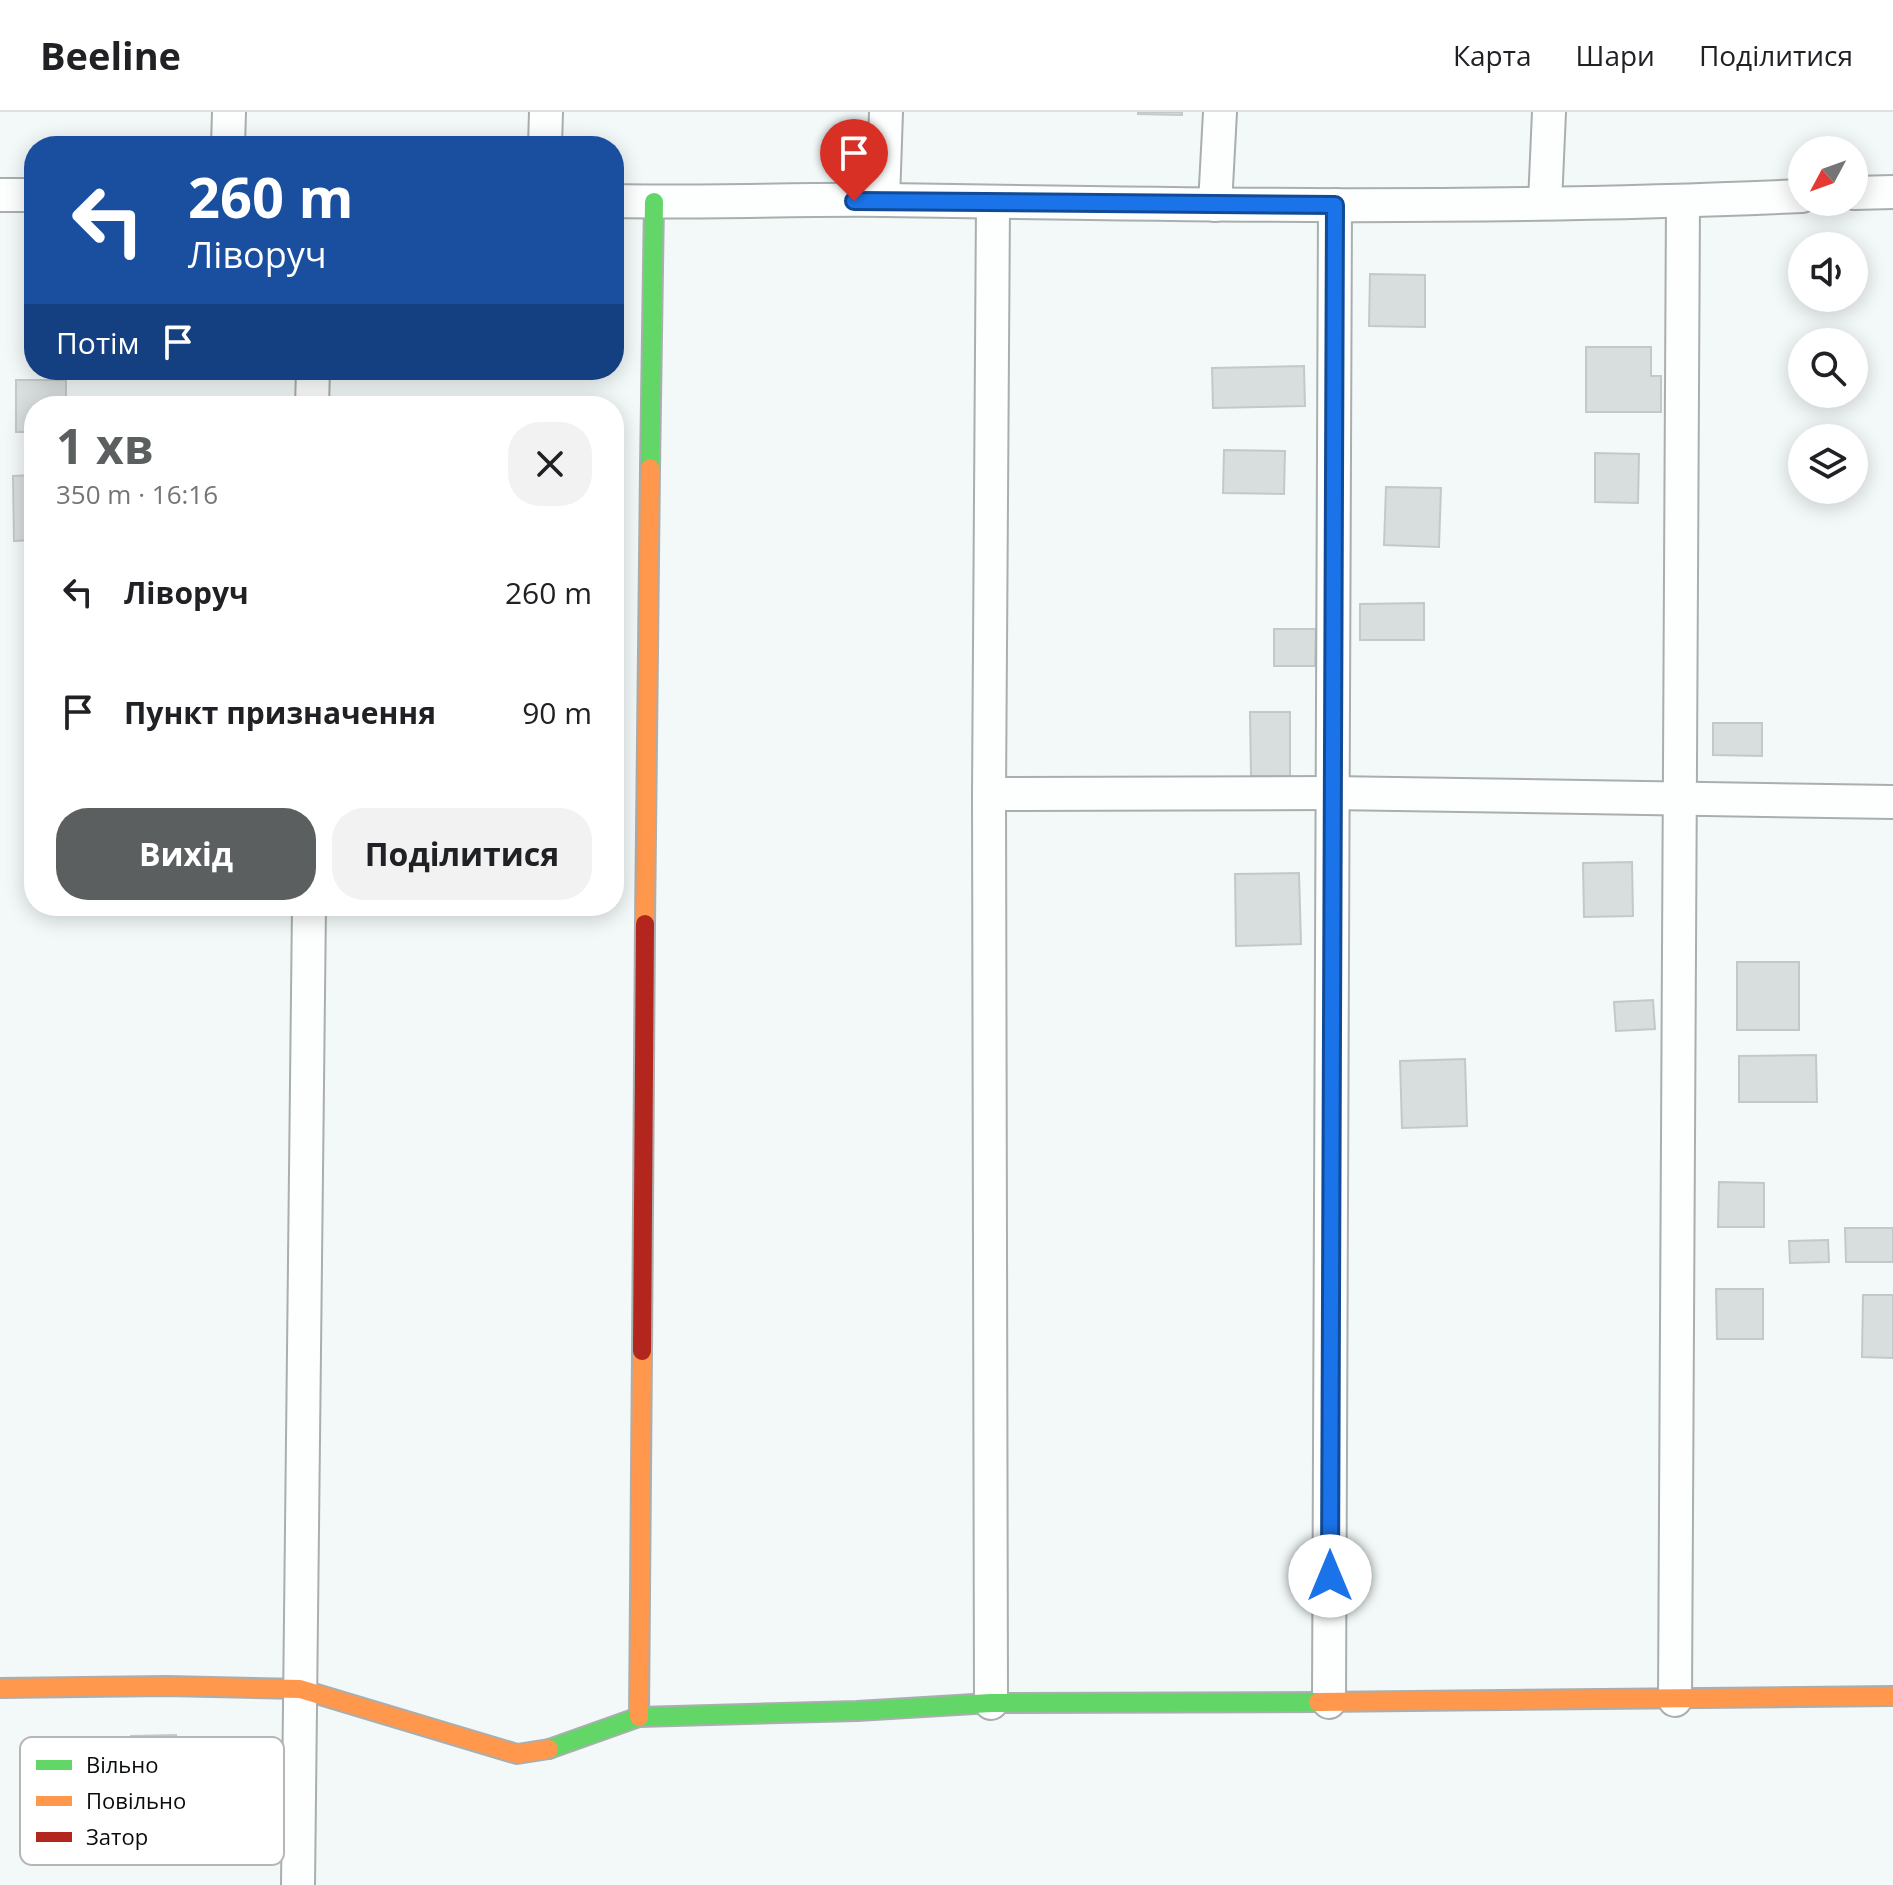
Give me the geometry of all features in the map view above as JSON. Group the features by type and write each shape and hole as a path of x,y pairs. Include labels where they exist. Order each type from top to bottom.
{"street":[{"path":"228,136 229,112"},
{"path":"545,136 546,112"},
{"path":"883,200 886,112"},
{"path":"1215,205 1220,112"},
{"path":"1545,203 1549,112"},
{"path":"1868,189 1893,182"},
{"path":"0,195 24,195"},
{"path":"624,201 883,200 1335,205 1683,202 1788,197"},
{"path":"639,1717 654,202"},
{"path":"1675,1700 1683,202"},
{"path":"991,1703 989,794 993,203"},
{"path":"1329,1702 1335,205"},
{"path":"989,794 1331,793 1893,802"},
{"path":"298,1885 309,916"},
{"path":"0,1688 167,1686 300,1689 517,1754 559,1747 639,1717 857,1711 991,1703 1893,1696"}],"building":[{"path":"1182,112 1182,115 1138,114"},
{"path":"1370,274 1425,275 1425,327 1369,326"},
{"path":"1586,347 1651,347 1651,376 1661,376 1661,412 1586,412"},
{"path":"1304,366 1305,406 1213,408 1212,368"},
{"path":"16,380 66,380 66,396 24,396 24,432 16,432"},
{"path":"1224,450 1285,451 1284,494 1223,493"},
{"path":"1595,453 1639,454 1638,503 1595,502"},
{"path":"24,475 24,540 14,541 13,476"},
{"path":"1386,487 1441,488 1439,547 1384,545"},
{"path":"1424,603 1424,640 1360,640 1360,604"},
{"path":"1274,629 1316,629 1315,666 1274,666"},
{"path":"1250,712 1290,712 1290,776 1251,776"},
{"path":"1713,723 1762,723 1762,756 1713,755"},
{"path":"1632,862 1633,916 1584,917 1583,863"},
{"path":"1299,873 1301,944 1236,946 1235,874"},
{"path":"1737,962 1799,962 1799,1030 1737,1030"},
{"path":"1653,1000 1655,1029 1616,1031 1614,1002"},
{"path":"1816,1055 1817,1102 1739,1102 1739,1056"},
{"path":"1465,1059 1467,1126 1402,1128 1400,1061"},
{"path":"1719,1182 1764,1183 1764,1227 1718,1227"},
{"path":"1845,1228 1893,1228 1893,1262 1846,1262"},
{"path":"1828,1240 1829,1262 1790,1263 1789,1241"},
{"path":"1716,1289 1763,1289 1763,1339 1717,1339"},
{"path":"1863,1295 1893,1295 1893,1358 1862,1357"},
{"path":"176,1735 176,1737 131,1737"}],"traffic: fast":[{"path":"650,468 654,202"},
{"path":"549,1749 639,1717 857,1711 991,1703 1318,1702"}],"traffic: slow":[{"path":"645,924 650,468"},
{"path":"639,1717 642,1351"},
{"path":"0,1688 167,1686 300,1689 517,1754 549,1749"},
{"path":"1318,1702 1893,1696"}],"traffic: jam":[{"path":"642,1351 645,924"}],"route":[{"path":"854,201 1335,205 1330,1576"}]}
